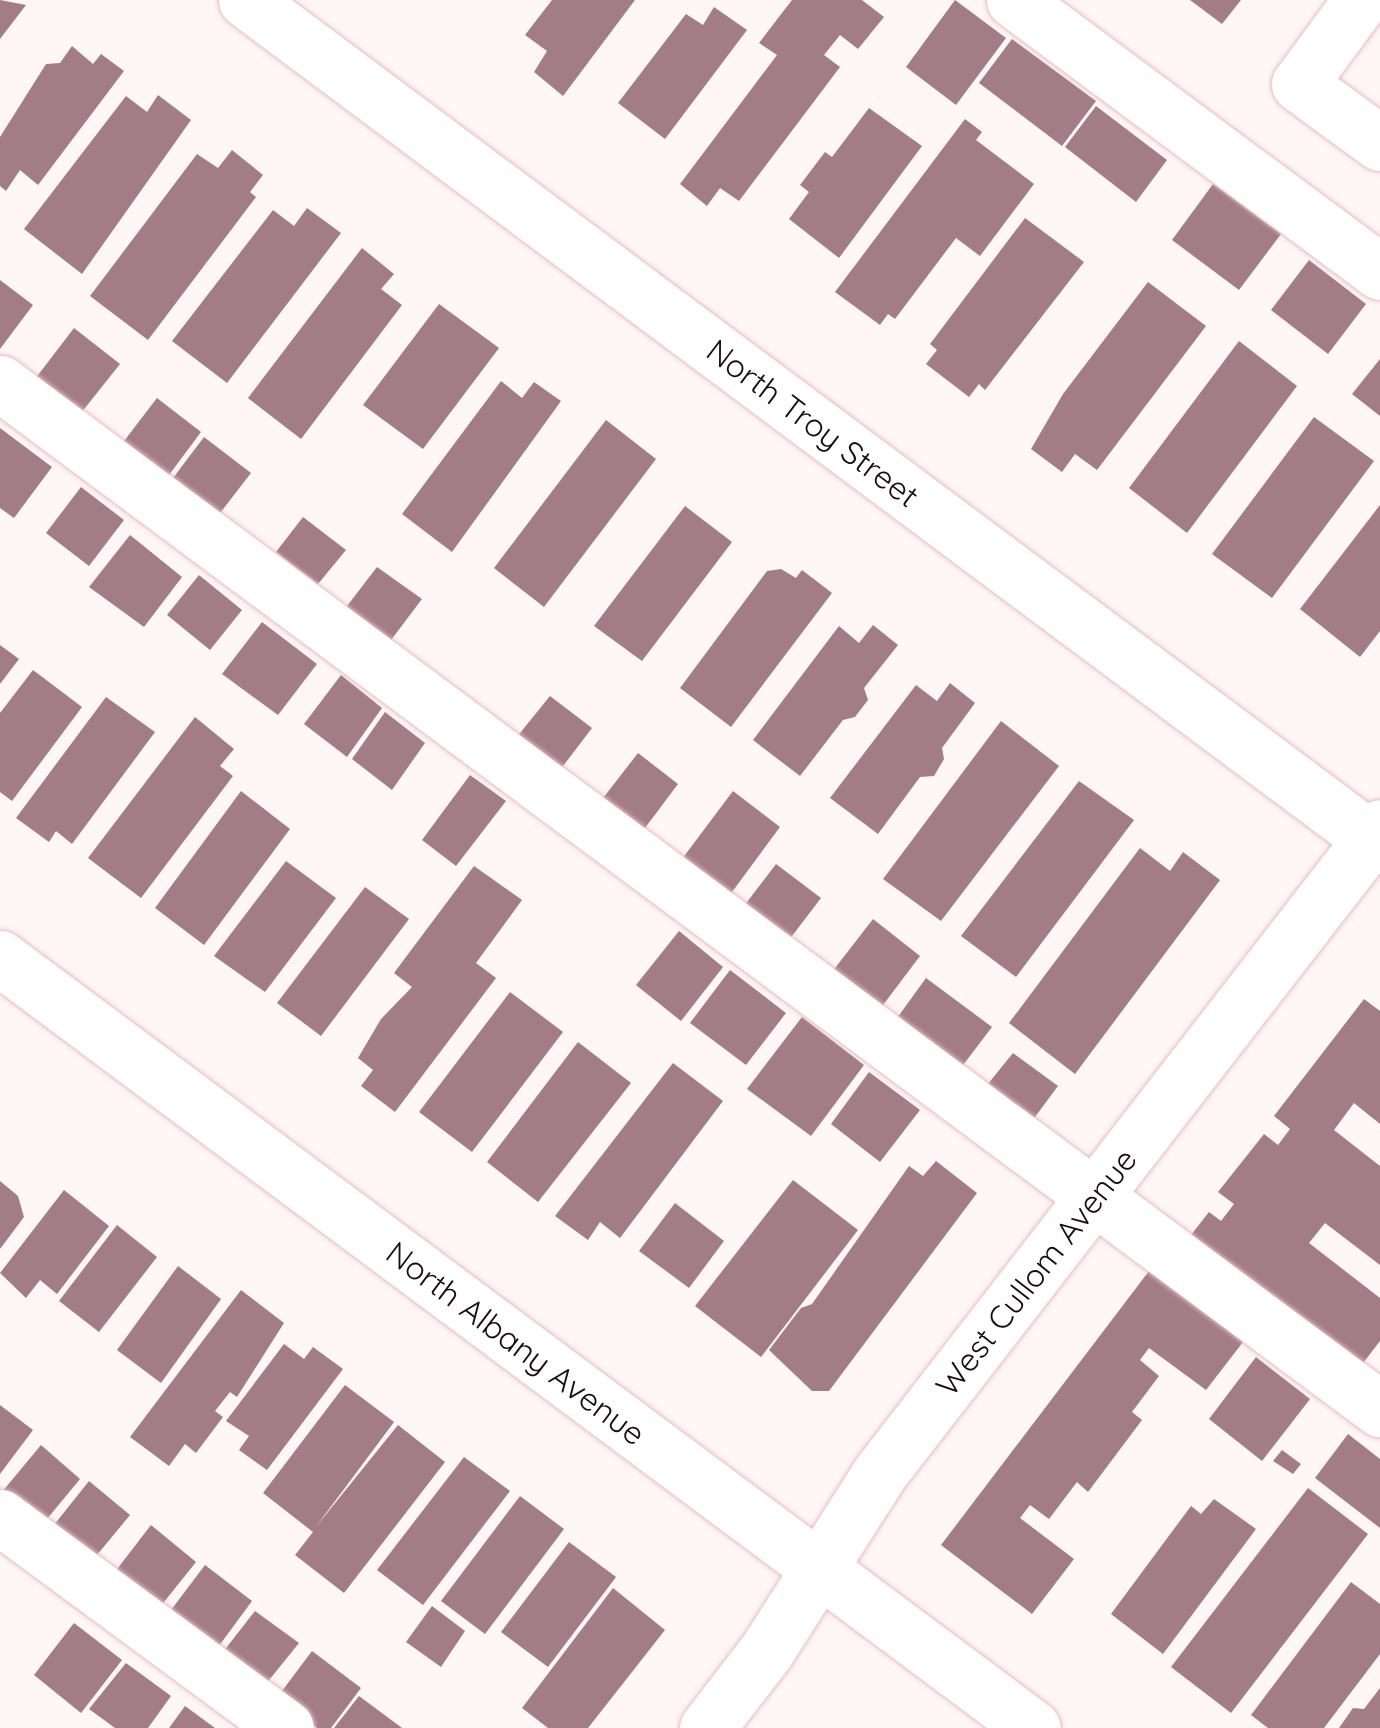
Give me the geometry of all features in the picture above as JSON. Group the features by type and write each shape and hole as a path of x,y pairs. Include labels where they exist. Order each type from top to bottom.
{"street":[{"name":"North Troy Street","path":"246,0 1377,837"},
{"path":"1014,0 1380,272"},
{"path":"1361,0 1299,84 1380,143"},
{"path":"0,383 1380,1409"},
{"name":"West Cullom Avenue","path":"707,1728 819,1569 879,1474 1377,837"},
{"name":"North Albany Avenue","path":"0,958 1033,1728"},
{"path":"0,1517 286,1728"}],"building":[{"path":"0,0 26,5 0,39"},
{"path":"552,0 635,0 563,96 534,72 547,51 525,35"},
{"path":"792,0 862,0 884,17 858,49 840,35 824,55 840,67 739,201 720,188 707,206 680,184 777,55 759,43"},
{"path":"955,0 1006,38 956,105 906,67"},
{"path":"1190,0 1241,0 1222,24"},
{"path":"714,7 747,30 665,139 618,103 686,14 703,25"},
{"path":"1012,39 1096,101 1062,146 979,83"},
{"path":"72,46 93,64 101,54 124,71 38,185 20,170 6,191 0,186 0,137 46,64 60,63"},
{"path":"158,95 191,120 82,274 24,229 126,96 147,112"},
{"path":"1096,106 1167,160 1136,202 1065,147"},
{"path":"869,108 922,146 839,258 789,219 809,192 800,185 825,152 832,157"},
{"path":"965,119 982,132 976,140 1034,184 980,256 956,238 895,319 888,314 880,325 835,292"},
{"path":"232,150 263,175 250,192 256,197 148,340 90,296 197,154 218,168"},
{"path":"1213,184 1281,234 1239,290 1172,240"},
{"path":"307,208 341,233 227,383 172,341 273,210 294,226"},
{"path":"1025,218 1084,262 985,390 979,384 969,397 926,364 937,350 930,344"},
{"path":"362,248 394,274 381,289 402,305 301,439 248,398"},
{"path":"1309,260 1366,304 1328,354 1271,310"},
{"path":"0,280 33,305 0,349"},
{"path":"1148,282 1206,326 1097,470 1075,454 1062,472 1031,449 1063,394"},
{"path":"439,304 499,348 423,449 363,405"},
{"path":"74,328 120,364 81,413 35,379"},
{"path":"1239,341 1297,386 1187,533 1129,488"},
{"path":"1380,359 1380,416 1352,394"},
{"path":"501,381 522,398 534,382 561,401 452,552 402,514"},
{"path":"157,398 201,432 166,479 121,445"},
{"path":"1314,417 1374,461 1272,598 1212,554"},
{"path":"606,420 656,459 544,607 494,568"},
{"path":"0,428 52,467 14,518 0,508"},
{"path":"204,437 251,473 217,517 170,482"},
{"path":"81,487 124,520 89,566 46,533"},
{"path":"1380,505 1380,631 1360,657 1300,609"},
{"path":"685,506 732,542 642,661 594,626"},
{"path":"303,517 346,550 318,584 276,552"},
{"path":"130,535 182,577 144,627 89,587"},
{"path":"377,567 422,599 388,644 344,610"},
{"path":"781,569 796,578 802,570 832,593 731,727 680,688 767,571"},
{"path":"199,575 242,610 210,650 167,615"},
{"path":"262,622 317,664 278,715 222,674"},
{"path":"873,625 898,645 864,688 868,700 855,717 843,720 800,776 753,740 839,626 859,643"},
{"path":"0,645 19,659 0,684"},
{"path":"33,670 82,707 12,801 0,792 0,713"},
{"path":"341,675 382,708 347,757 304,724"},
{"path":"950,683 975,703 942,748 944,759 934,776 920,777 878,834 830,798 916,685 937,701"},
{"path":"550,696 592,728 560,770 516,738"},
{"path":"106,697 155,732 72,844 56,831 49,842 16,818"},
{"path":"385,712 425,743 392,790 352,759"},
{"path":"195,717 234,749 220,766 233,776 141,898 88,858"},
{"path":"1001,721 1059,766 941,921 883,879"},
{"path":"638,753 678,784 642,832 600,802"},
{"path":"470,775 506,801 456,866 422,840"},
{"path":"1079,781 1134,820 1016,977 961,936"},
{"path":"241,791 290,829 204,945 155,908"},
{"path":"733,791 780,827 729,896 682,859"},
{"path":"1140,848 1170,871 1183,852 1220,880 1075,1074 1009,1023"},
{"path":"286,861 336,898 265,992 214,956"},
{"path":"776,864 821,898 789,940 744,906"},
{"path":"474,866 522,900 476,963 496,978 395,1112 361,1086 373,1070 358,1058 381,1019 412,987 394,973"},
{"path":"365,887 409,919 321,1036 277,1003"},
{"path":"873,919 920,956 880,1009 832,972"},
{"path":"679,931 723,967 681,1021 636,985"},
{"path":"730,970 786,1013 746,1065 690,1023"},
{"path":"926,978 992,1027 957,1073 892,1025"},
{"path":"510,992 563,1032 472,1152 419,1112"},
{"path":"1364,999 1380,1011 1380,1124 1354,1103 1334,1130 1380,1166 1380,1265 1325,1223 1309,1243 1380,1298 1380,1341 1357,1371 1187,1240 1209,1212 1221,1221 1234,1204 1218,1192 1264,1134 1278,1145 1290,1129 1274,1116"},
{"path":"802,1017 864,1065 811,1136 747,1089"},
{"path":"578,1042 631,1083 538,1202 487,1162"},
{"path":"1013,1053 1058,1086 1029,1125 983,1090"},
{"path":"673,1063 723,1101 620,1238 600,1222 588,1240 555,1216"},
{"path":"869,1072 920,1110 880,1162 831,1124"},
{"path":"936,1161 977,1193 829,1391 812,1391 769,1350 801,1308 812,1304 909,1166 923,1176"},
{"path":"793,1180 858,1230 761,1357 695,1306"},
{"path":"0,1181 18,1196 24,1217 0,1249"},
{"path":"64,1190 109,1226 57,1294 40,1280 26,1298 0,1273"},
{"path":"675,1203 724,1241 689,1288 639,1251"},
{"path":"117,1225 157,1257 99,1332 59,1301"},
{"path":"178,1266 221,1299 161,1383 117,1350"},
{"path":"1149,1271 1243,1342 1206,1390 1149,1348 1140,1360 1159,1376 1132,1412 1142,1420 1088,1492 1077,1482 1049,1519 1030,1505 1020,1518 1074,1559 1032,1614 941,1545"},
{"path":"241,1290 284,1323 237,1397 230,1392 215,1411 223,1417 196,1453 185,1444 169,1466 130,1437"},
{"path":"284,1344 304,1359 313,1347 343,1369 267,1470 239,1450 249,1436 226,1421"},
{"path":"1256,1357 1310,1399 1262,1461 1209,1419"},
{"path":"345,1385 394,1422 315,1528 398,1425 445,1462 344,1593 295,1555 313,1532 263,1493"},
{"path":"0,1405 33,1430 0,1474"},
{"path":"1348,1434 1380,1459 1380,1528 1315,1478"},
{"path":"41,1445 80,1479 42,1525 2,1492"},
{"path":"1282,1450 1301,1464 1293,1474 1273,1461"},
{"path":"464,1457 510,1491 423,1605 377,1570"},
{"path":"89,1481 130,1515 92,1561 50,1530"},
{"path":"1308,1488 1368,1534 1231,1713 1171,1667"},
{"path":"520,1496 564,1529 485,1634 441,1601"},
{"path":"1214,1499 1256,1529 1163,1654 1111,1614 1191,1506 1201,1514"},
{"path":"151,1525 196,1562 156,1612 111,1577"},
{"path":"569,1542 616,1577 548,1667 501,1632"},
{"path":"205,1565 252,1601 213,1654 165,1618"},
{"path":"1351,1582 1380,1604 1380,1654 1324,1728 1268,1728 1251,1715"},
{"path":"613,1588 665,1630 588,1728 548,1728 522,1708"},
{"path":"432,1606 465,1631 441,1667 406,1642"},
{"path":"255,1611 299,1643 261,1690 219,1657"},
{"path":"74,1623 122,1660 81,1713 34,1675"},
{"path":"312,1651 361,1688 331,1728 317,1728 276,1699"},
{"path":"126,1663 171,1696 148,1728 115,1728 89,1709"},
{"path":"1380,1688 1380,1728 1339,1728 1353,1708 1364,1709"},
{"path":"359,1696 402,1728 334,1728"},
{"path":"185,1706 215,1728 169,1728"}]}
